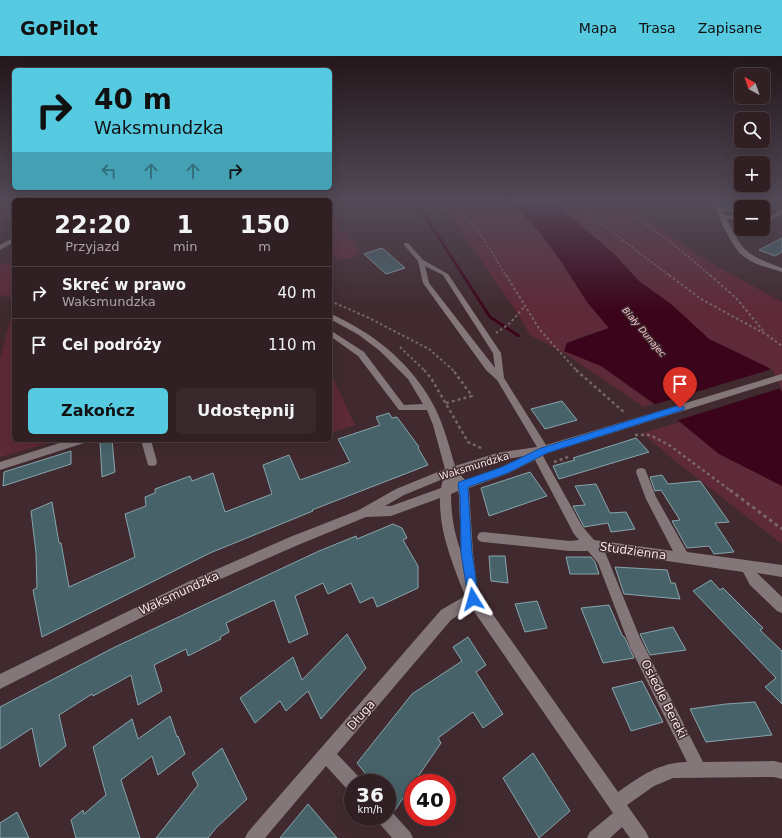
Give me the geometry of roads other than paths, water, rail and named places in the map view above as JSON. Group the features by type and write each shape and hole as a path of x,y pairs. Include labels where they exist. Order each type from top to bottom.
{"street":[{"path":"735,237 743,252 782,270"},
{"path":"0,248 12,240"},
{"path":"406,244 421,261 445,274 497,353 500,378"},
{"path":"421,261 426,283 489,368 500,378"},
{"path":"332,317 362,333 383,349 412,377 430,407 445,446 451,471 462,485 467,553 473,599"},
{"path":"332,333 361,354 402,408 430,407"},
{"name":"Waksmundzka","path":"363,513 391,511 505,470 541,452 782,377"},
{"name":"Osiedle Bereki","path":"500,378 541,452 543,465 578,530 603,559 635,642 699,770"},
{"path":"0,466 75,442"},
{"path":"147,442 152,462"},
{"name":"Waksmundzka","path":"0,682 194,585 294,541 363,513 400,492 451,471 510,454 541,452"},
{"path":"451,471 446,491 446,522 454,554 473,599 640,838"},
{"path":"641,472 652,499 684,558"},
{"name":"Studzienna","path":"483,537 570,546 591,545 782,571"},
{"path":"747,567 754,581 782,606"},
{"name":"Długa","path":"254,838 446,615 473,599"},
{"path":"327,754 345,774"},
{"path":"596,838 620,809 648,780 673,770 774,769 782,771"},
{"path":"393,826 404,838"}],"water":[{"name":"Biały Dunajec","path":"544,237 595,237 615,255 639,281 671,304 709,339 769,368 782,392 782,486 719,454 680,422 601,366 564,351 567,343 609,328 587,302"}],"waterway":[{"path":"439,237 490,317 519,336"}]}
